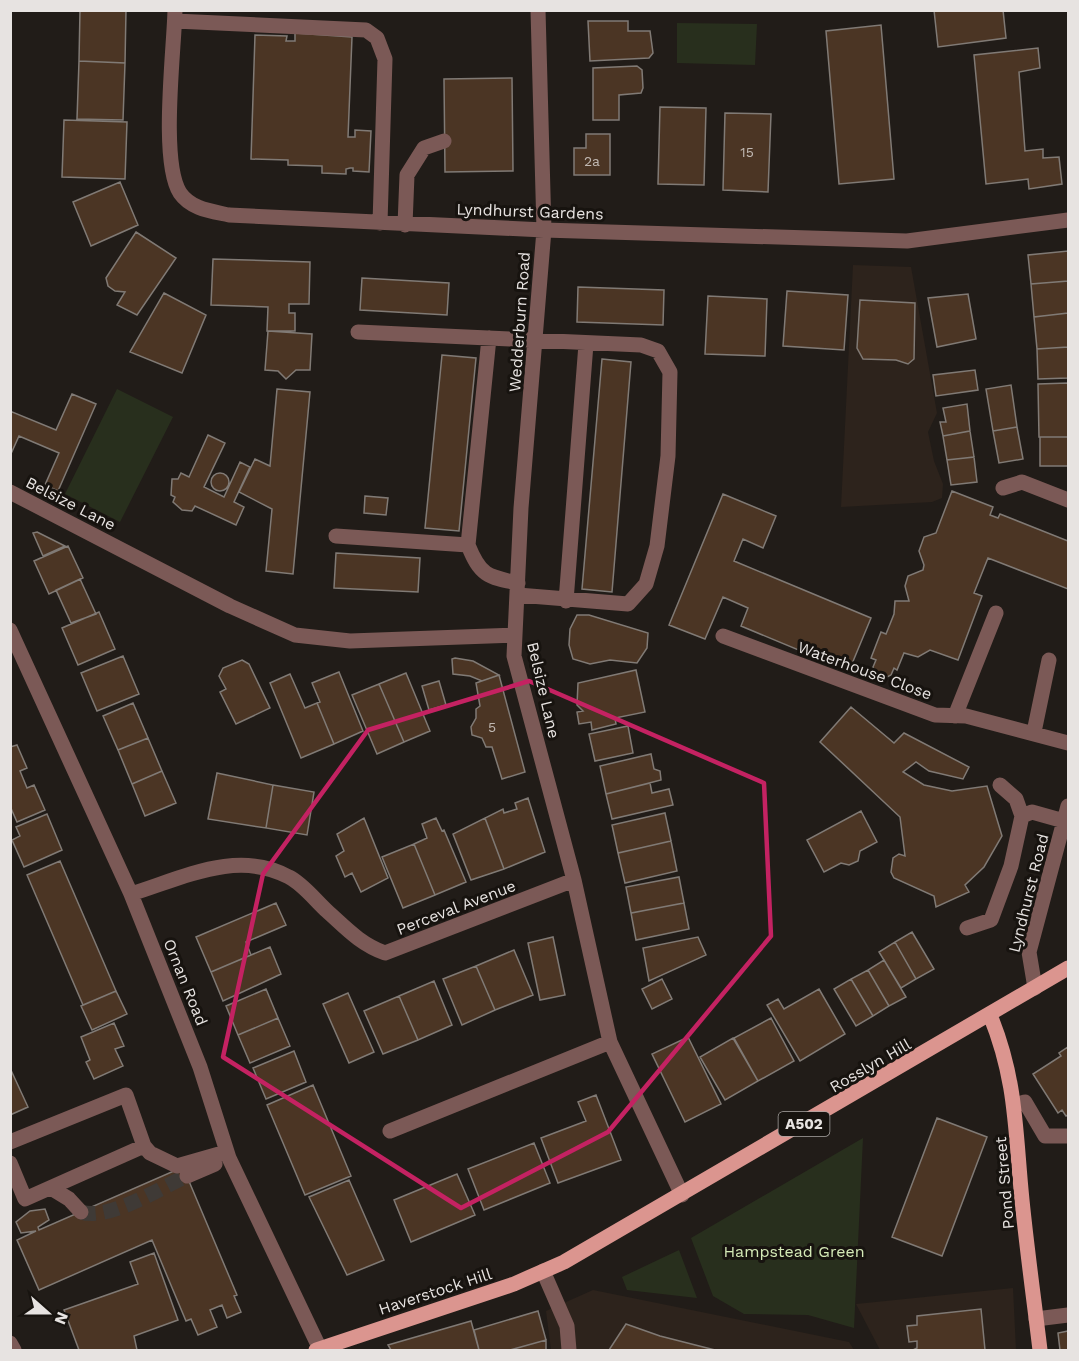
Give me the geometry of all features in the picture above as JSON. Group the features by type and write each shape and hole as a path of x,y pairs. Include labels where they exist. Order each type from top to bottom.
{"main road":[{"name":"Rosslyn Hill","path":"564,1262 1068,968"},
{"name":"Pond Street","path":"990,1015 1001,1043 1015,1105 1022,1199 1040,1350"},
{"name":"Haverstock Hill","path":"318,1350 514,1284 564,1262"}],"street":[{"name":"Wedderburn Road","path":"514,634 521,508 544,230 538,10"},
{"name":"Lyndhurst Gardens","path":"175,16 170,151 173,177 181,194 193,206 229,215 405,225 907,241 1068,220"},
{"path":"175,16 366,30 377,38 385,59 380,223"},
{"path":"405,225 407,176 424,147 444,141"},
{"path":"358,332 489,338 536,342 641,345 658,351 670,372 668,456 657,546 646,584 628,604 566,601 518,589 492,578 476,567 468,545 489,338"},
{"path":"566,601 586,344"},
{"path":"1003,488 1022,482 1068,500"},
{"name":"Belsize Lane","path":"10,492 230,606 295,635 350,641 514,634 514,656 573,880 610,1042 681,1195"},
{"path":"336,536 468,545"},
{"path":"955,716 996,613"},
{"name":"Ornan Road","path":"10,630 131,894 200,1067 228,1155 318,1350"},
{"name":"Waterhouse Close","path":"723,636 935,715 955,716 1034,732 1068,743"},
{"path":"1034,732 1049,660"},
{"path":"967,928 991,920 1011,866 1022,816 1016,799 1000,785"},
{"path":"1022,816 1032,812 1066,814"},
{"name":"Lyndhurst Road","path":"1035,988 1029,952 1066,814"},
{"name":"Perceval Avenue","path":"131,894 234,863 260,867 291,877 349,933 367,947 385,953 573,880"},
{"path":"390,1131 610,1042"},
{"path":"10,1142 126,1095 144,1146 150,1153 177,1166 228,1155"},
{"path":"1015,1105 1024,1102 1045,1136 1068,1136"},
{"path":"10,1163 25,1199 144,1146"},
{"path":"187,1176 228,1155"},
{"path":"51,1188 69,1198 81,1212"},
{"path":"543,1271 567,1326 569,1350"},
{"path":"1036,1319 1068,1315"},
{"path":"10,1343 14,1350"}],"highlighted area":[{"path":"529,681 764,783 771,936 608,1132 461,1208 223,1057 263,874 368,730"}],"shaded area":[{"path":"853,265 911,267 937,413 928,432 934,461 943,484 942,498 932,502 841,507"},
{"path":"1013,1288 1016,1350 880,1350 856,1304"},
{"path":"593,1290 849,1342 854,1350 551,1350 546,1311"}],"green space":[{"path":"677,23 757,24 755,65 677,63"},
{"path":"117,389 173,417 120,522 65,494"},
{"name":"Hampstead Green","path":"863,1138 854,1328 808,1315 744,1314 713,1296 691,1238"},
{"path":"679,1250 697,1298 627,1290 622,1277"}],"building":[{"path":"80,10 126,10 125,63 79,61"},
{"path":"934,10 1003,10 1006,38 938,47"},
{"path":"588,21 628,21 628,31 650,31 653,53 649,58 590,61"},
{"path":"881,25 894,179 839,184 826,31"},
{"path":"295,33 352,37 348,137 355,137 355,130 371,131 369,172 353,171 353,168 350,168 346,169 346,174 322,173 322,166 288,165 288,160 251,159 255,35 287,36 286,41 295,41"},
{"path":"1038,48 1040,68 1019,72 1025,151 1043,149 1043,158 1059,157 1062,184 1029,189 1028,179 986,184 974,55"},
{"path":"79,61 125,63 123,120 77,119"},
{"path":"637,66 642,70 643,88 641,93 619,95 619,120 593,120 593,68"},
{"path":"512,78 513,171 445,172 444,79"},
{"path":"660,107 706,108 704,185 658,184"},
{"path":"725,113 771,114 768,192 723,190"},
{"path":"64,120 127,122 125,179 62,177"},
{"path":"586,134 610,134 610,175 574,175 574,148 586,148"},
{"path":"120,182 138,225 91,246 73,202"},
{"path":"136,232 176,258 137,315 117,305 125,292 115,291 108,286 106,278"},
{"path":"1068,251 1068,281 1031,284 1028,255"},
{"path":"213,259 310,262 309,304 289,304 289,313 295,313 295,331 267,331 268,307 211,305"},
{"path":"362,278 449,283 447,315 360,310"},
{"path":"1068,281 1068,313 1034,317 1031,284"},
{"path":"578,287 664,290 663,325 577,322"},
{"path":"787,291 848,295 844,350 783,346"},
{"path":"164,293 206,315 182,373 130,352"},
{"path":"968,294 976,339 937,347 928,298"},
{"path":"708,296 767,299 765,356 705,354"},
{"path":"860,300 915,303 914,359 908,364 896,360 863,359 857,348"},
{"path":"1068,313 1068,347 1037,349 1034,317"},
{"path":"268,331 312,334 310,370 296,370 286,379 278,371 265,370"},
{"path":"1068,347 1068,378 1038,379 1037,349"},
{"path":"442,355 476,358 459,531 425,528"},
{"path":"602,359 631,362 612,592 582,589"},
{"path":"975,370 978,390 936,396 933,375"},
{"path":"1068,383 1068,437 1039,437 1038,384"},
{"path":"1011,385 1017,427 993,431 986,389"},
{"path":"277,389 310,392 293,574 266,571 272,509 239,492 255,459 270,466"},
{"path":"72,394 96,404 58,491 45,485 59,453 19,436 10,456 10,411 56,430"},
{"path":"967,404 970,431 943,436 940,422 946,422 943,408"},
{"path":"1017,427 1023,459 999,463 993,431"},
{"path":"970,431 974,457 947,460 943,436"},
{"path":"208,435 225,443 204,487 224,497 240,462 250,467 234,502 244,507 236,525 195,506 192,511 182,510 173,502 175,497 171,495 172,479 178,479 181,473 189,477"},
{"path":"1040,437 1068,437 1068,466 1040,466"},
{"path":"974,457 977,482 951,485 947,460"},
{"path":"216,473 224,473 229,478 227,489 216,491 211,486 211,478"},
{"path":"952,491 993,507 990,515 998,518 1000,514 1068,541 1068,589 988,558 974,593 982,596 958,660 930,650 918,657 904,653 897,670 894,668 891,675 881,680 876,678 873,667 876,660 871,658 881,632 886,634 894,614 895,601 909,601 905,586 908,576 923,570 924,565 919,551 924,537 936,533"},
{"path":"723,494 776,516 763,548 743,539 734,561 871,618 849,671 741,626 748,608 723,597 705,639 669,625"},
{"path":"365,496 388,498 386,515 364,513"},
{"path":"37,532 65,546 43,556 33,533"},
{"path":"68,546 83,578 49,594 34,561"},
{"path":"336,553 420,558 418,592 334,588"},
{"path":"80,579 96,614 71,623 56,590"},
{"path":"99,612 115,649 78,665 62,628"},
{"path":"577,615 589,615 648,633 647,648 637,663 610,660 590,664 573,659 569,645 570,629"},
{"path":"123,656 139,694 97,711 81,673"},
{"path":"452,659 473,661 499,675 482,681 470,676 453,674"},
{"path":"242,660 249,664 270,708 236,724 220,692 226,689 219,676 223,668"},
{"path":"636,670 645,712 615,718 616,724 592,730 591,722 579,724 577,712 583,711 577,705 578,683"},
{"path":"339,672 363,731 334,744 317,703 320,702 312,683"},
{"path":"406,673 430,731 404,742 379,684"},
{"path":"290,674 305,708 317,703 334,744 301,758 270,683"},
{"path":"499,675 525,772 502,779 492,747 486,747 482,738 472,735 471,727 476,718 476,709 480,706 476,683"},
{"path":"439,681 446,705 429,710 422,686"},
{"path":"379,684 404,742 377,754 352,695"},
{"path":"133,703 148,738 118,750 103,716"},
{"path":"851,707 894,743 904,733 969,767 963,779 929,771 916,762 903,772 924,785 952,791 987,786 1002,836 984,867 965,885 969,892 936,907 934,896 894,878 891,872 893,858 899,854 905,856 900,817 820,742"},
{"path":"628,726 633,753 595,761 589,734"},
{"path":"148,738 162,771 132,784 118,750"},
{"path":"17,745 27,768 20,771 27,788 34,785 45,810 17,822 10,806 10,747"},
{"path":"651,754 654,769 660,771 661,780 606,794 600,766"},
{"path":"162,771 176,803 145,816 132,784"},
{"path":"217,773 273,785 266,828 208,819"},
{"path":"650,783 652,793 669,789 673,805 612,819 606,794"},
{"path":"273,785 314,792 307,835 266,828"},
{"path":"528,798 545,852 504,869 485,818 503,809 504,813 517,809 515,803"},
{"path":"861,811 877,842 860,851 858,861 849,865 841,863 824,872 807,840"},
{"path":"665,813 671,841 618,853 612,825"},
{"path":"47,814 62,850 24,867 12,840 20,836 16,827"},
{"path":"364,818 388,878 361,892 352,873 345,877 336,856 344,851 337,834"},
{"path":"436,818 442,831 444,830 466,882 435,895 414,844 427,838 422,824"},
{"path":"485,818 504,869 471,880 453,834"},
{"path":"671,841 677,871 625,883 618,853"},
{"path":"414,844 435,895 403,908 382,857"},
{"path":"60,861 116,991 83,1005 27,875"},
{"path":"679,877 684,903 631,913 626,887"},
{"path":"276,903 286,925 246,942 251,955 211,972 196,937"},
{"path":"684,903 689,929 636,940 631,913"},
{"path":"912,932 934,969 916,979 895,942"},
{"path":"553,937 565,995 540,1000 528,943"},
{"path":"698,937 706,955 649,981 643,948"},
{"path":"895,942 916,979 901,988 879,952"},
{"path":"270,947 281,974 223,1001 211,972"},
{"path":"514,950 533,995 495,1010 476,966"},
{"path":"884,960 906,997 889,1006 868,970"},
{"path":"476,966 495,1010 462,1025 443,979"},
{"path":"868,970 889,1006 873,1016 851,979"},
{"path":"662,979 672,999 652,1009 642,989"},
{"path":"851,979 873,1016 856,1026 834,989"},
{"path":"434,981 452,1025 418,1040 399,996"},
{"path":"266,989 278,1018 238,1035 226,1006"},
{"path":"819,989 845,1034 800,1061 767,1005 778,999 784,1009"},
{"path":"116,991 127,1014 92,1030 81,1006"},
{"path":"348,993 374,1052 349,1063 323,1004"},
{"path":"399,996 418,1040 383,1054 364,1011"},
{"path":"278,1018 290,1046 250,1063 238,1035"},
{"path":"771,1018 794,1061 758,1081 734,1038"},
{"path":"114,1023 124,1046 115,1049 123,1066 94,1079 86,1062 90,1060 81,1037"},
{"path":"688,1037 721,1104 685,1122 652,1054"},
{"path":"733,1038 758,1081 725,1100 700,1057"},
{"path":"1068,1047 1068,1115 1066,1116 1062,1110 1058,1113 1033,1074 1061,1056 1059,1053"},
{"path":"294,1051 306,1082 266,1099 253,1068"},
{"path":"10,1068 28,1107 10,1115"},
{"path":"313,1085 351,1176 305,1195 267,1105"},
{"path":"596,1095 621,1160 558,1183 541,1138 586,1121 578,1102"},
{"path":"937,1118 987,1137 942,1256 892,1237"},
{"path":"534,1143 550,1183 484,1210 468,1169"},
{"path":"183,1167 237,1295 234,1296 241,1312 227,1318 222,1305 210,1310 217,1327 198,1335 191,1319 186,1321 152,1240 39,1290 17,1240 36,1231 21,1233 16,1222 30,1211 45,1209 49,1220 38,1227 39,1230"},
{"path":"457,1174 475,1215 411,1242 394,1200"},
{"path":"349,1180 384,1260 347,1275 309,1197"},
{"path":"154,1253 178,1320 134,1336 137,1350 79,1350 64,1310 138,1284 130,1262"},
{"path":"981,1309 985,1350 913,1350 917,1348 917,1341 909,1342 907,1326 917,1325 917,1316"},
{"path":"538,1311 546,1340 510,1350 479,1350 474,1330"},
{"path":"471,1321 479,1350 391,1350 388,1345"},
{"path":"626,1324 660,1336 715,1350 609,1350"},
{"path":"1068,1331 1068,1350 1060,1350 1058,1333"},
{"path":"546,1340 546,1350 510,1350"}],"tunnel":[{"path":"81,1212 92,1214 120,1208 187,1176"}]}
